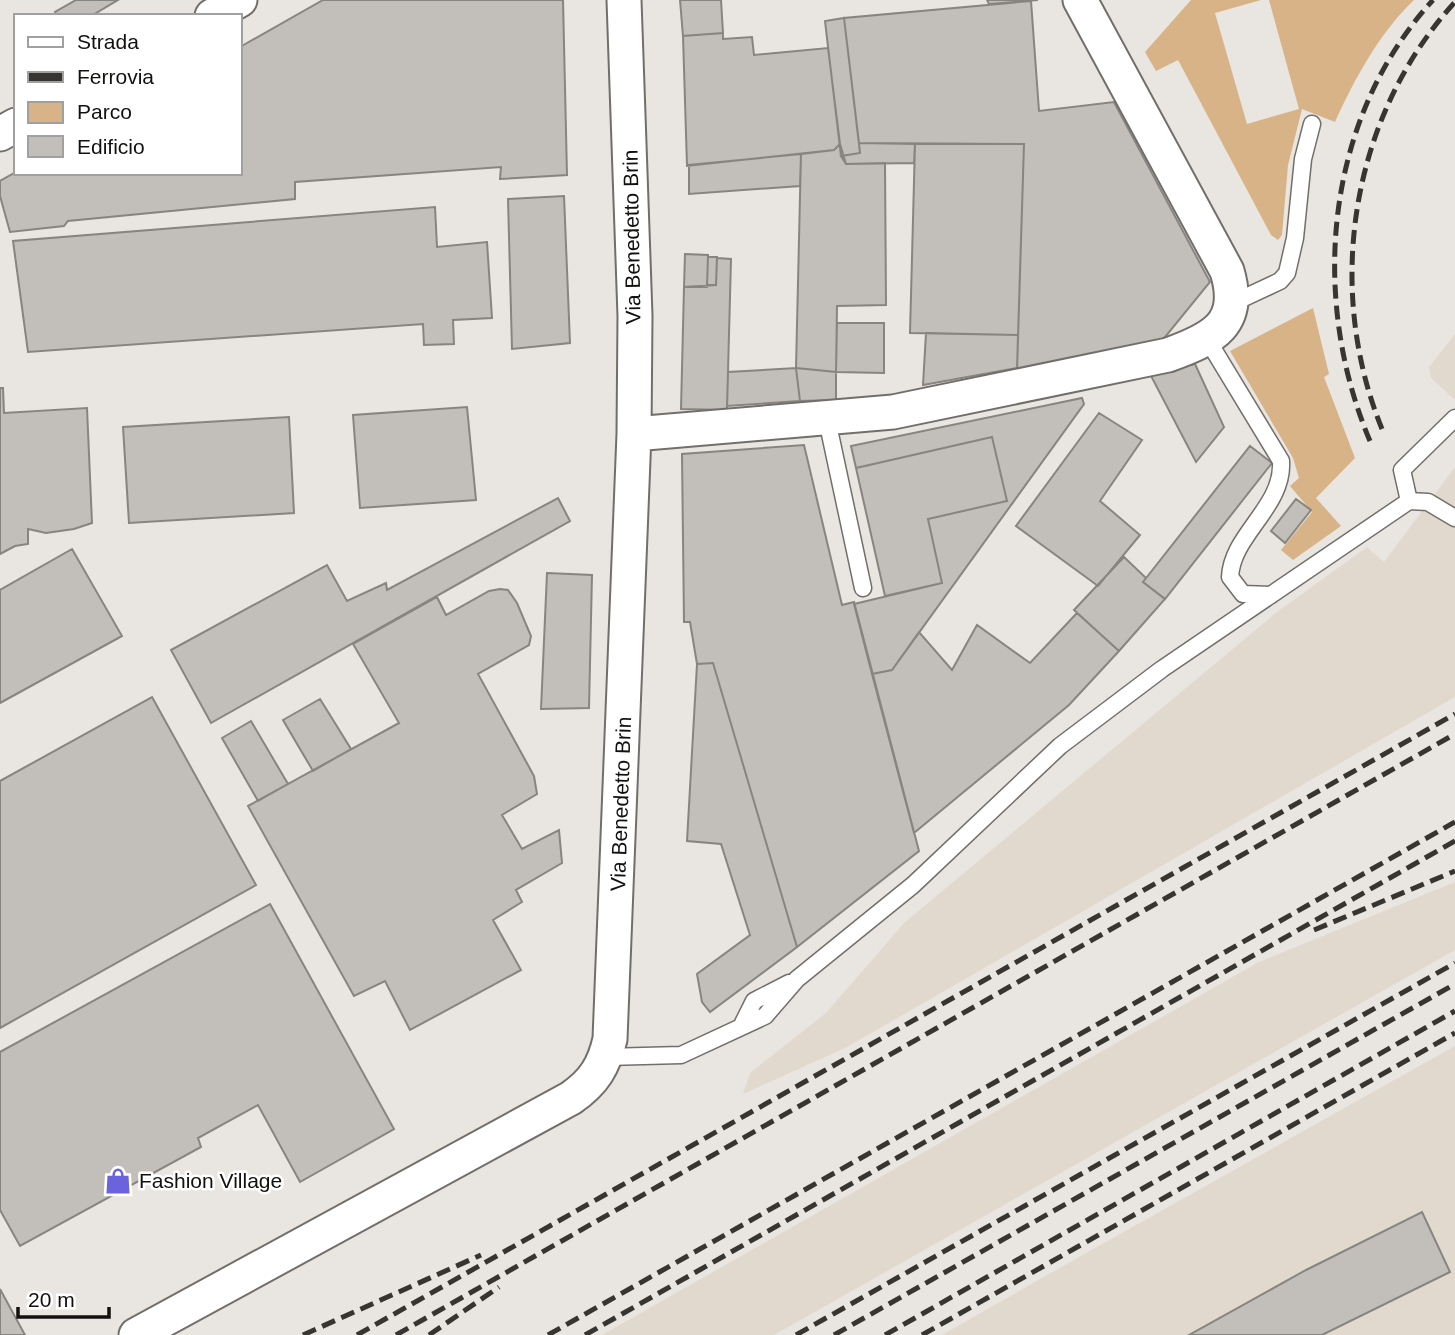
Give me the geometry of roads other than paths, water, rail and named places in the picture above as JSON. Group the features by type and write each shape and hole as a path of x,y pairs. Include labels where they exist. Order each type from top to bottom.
{"street":[{"path":"216,14 240,0"},
{"name":"Via Benedetto Brin","path":"136,1335 571,1098 588,1086 606,1056 610,1039 617,917 634,434 635,316 624,0"},
{"path":"634,434 827,420 893,412 1168,355 1207,339 1220,328 1233,303 1227,271 1080,0"}],"lane":[{"path":"1233,303 1280,281 1287,273 1295,238 1303,159 1312,124"},
{"path":"1207,339 1281,461 1279,478 1268,507 1237,551 1230,577 1243,594 1269,597 1277,593"},
{"path":"1409,501 1402,470 1455,418"},
{"path":"827,420 863,588"},
{"path":"606,1056 681,1055 697,1050 743,1023 765,1016 797,979 914,885 1060,746 1162,669 1409,501 1428,502 1455,518"}],"railway":[{"path":"1370,441 1351,386 1339,328 1335,269 1338,211 1350,153 1369,98 1397,47 1433,0"},
{"path":"1382,429 1364,375 1354,318 1352,262 1358,205 1371,150 1392,97 1420,47 1455,2"},
{"path":"357,1335 1455,714"},
{"path":"396,1335 1455,734"},
{"path":"548,1335 1455,822"},
{"path":"585,1335 1455,841"},
{"path":"1314,930 1455,871"},
{"path":"796,1335 1455,963"},
{"path":"834,1335 1455,984"},
{"path":"885,1335 1455,1011"},
{"path":"922,1335 1455,1033"},
{"path":"303,1335 481,1255"},
{"path":"429,1335 499,1287"}],"place":[{"name":"Fashion Village","path":"118,1181"}]}
